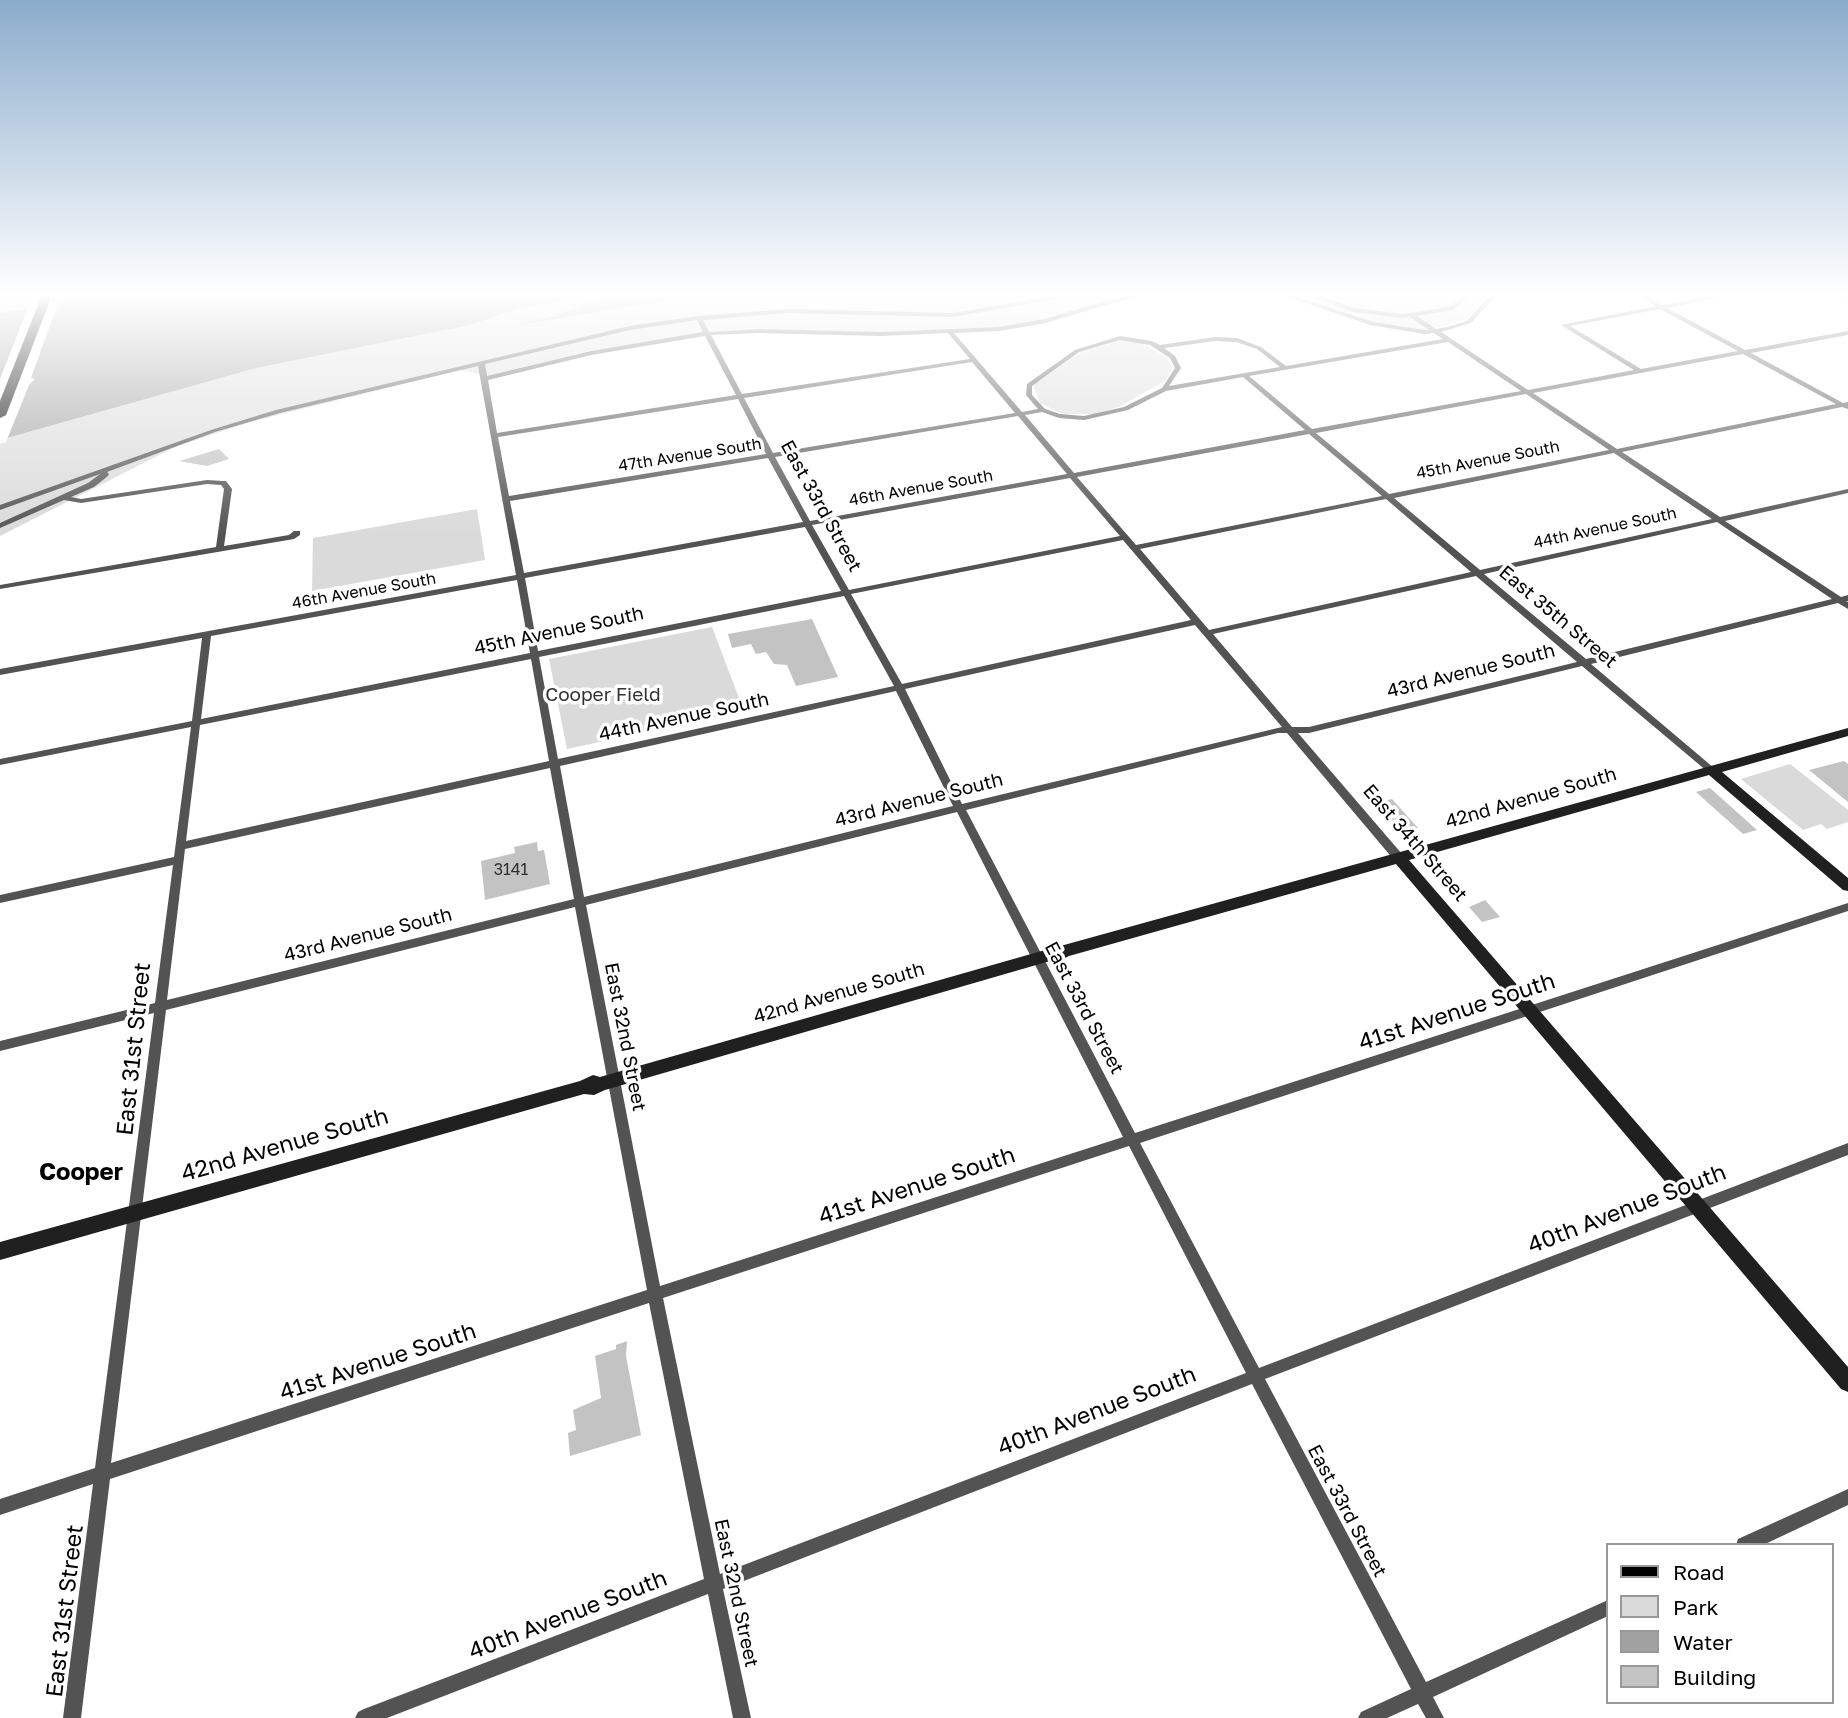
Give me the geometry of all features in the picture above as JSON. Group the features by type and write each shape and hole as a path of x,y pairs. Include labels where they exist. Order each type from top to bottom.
{"main road":[{"path":"0,415 16,375"}],"street":[{"path":"0,508 278,411 426,375"},
{"name":"East 32nd Street","path":"483,375 579,900 599,1083 655,1293 742,1718"},
{"path":"484,379 500,375"},
{"name":"East 33rd Street","path":"728,375 899,688 959,808 1050,955 1130,1139 1435,1718"},
{"path":"495,435 878,375"},
{"name":"East 34th Street","path":"987,375 1848,1382"},
{"path":"1043,375 1029,385 1029,395 1043,410 1066,417 1097,416 1126,409 1164,389 1250,375"},
{"path":"1164,389 1173,375"},
{"path":"1501,375 1718,520 1843,599 1848,606"},
{"name":"46th Avenue South","path":"0,672 1617,375"},
{"path":"1788,375 1846,406"},
{"name":"East 35th Street","path":"1245,376 1848,886"},
{"name":"45th Avenue South","path":"1134,548 1846,406"},
{"name":"47th Avenue South","path":"507,499 1043,410"},
{"path":"0,526 100,480 104,474 101,471"},
{"path":"64,498 82,501 207,482 223,483 228,489 220,549"},
{"name":"44th Avenue South","path":"1206,633 1848,491"},
{"path":"0,587 291,537 297,533"},
{"name":"45th Avenue South","path":"0,762 1125,537"},
{"name":"43rd Avenue South","path":"0,1046 579,900 1290,729 1309,730 1843,599"},
{"name":"44th Avenue South","path":"0,899 554,763 1196,622"},
{"name":"East 31st Street","path":"72,1718 207,634"},
{"name":"42nd Avenue South","path":"0,1251 1848,732"},
{"name":"41st Avenue South","path":"0,1507 1848,907"},
{"name":"40th Avenue South","path":"364,1718 1848,1149"},
{"path":"1748,1543 1848,1497"},
{"path":"1367,1718 1606,1609"}],"green space":[{"path":"230,375 439,375 250,422 175,447 0,536 0,440"},
{"path":"1048,375 1168,375 1166,380 1121,406 1095,414 1062,414 1040,403 1033,385"},
{"path":"477,509 485,560 312,591 313,538"},
{"name":"Cooper Field","path":"712,627 744,711 567,749 549,659"},
{"path":"1790,764 1848,810 1848,822 1827,829 1821,824 1803,830 1741,779"}],"water":[{"path":"0,375 230,375 0,440"}],"pier":[{"path":"1,375 32,375 31,378 35,379 29,385 6,442 0,444"}],"building":[{"path":"219,449 229,459 207,466 179,461"},
{"path":"812,619 838,677 796,686 787,665 774,664 766,652 756,654 751,644 732,648 728,634"},
{"path":"1844,761 1848,764 1848,802 1809,770"},
{"path":"1710,788 1757,830 1743,834 1696,792"},
{"path":"1392,799 1418,828 1406,832 1398,829 1376,803"},
{"path":"537,842 538,851 544,850 550,884 485,900 481,861 515,853 514,847"},
{"path":"1485,900 1500,917 1482,922 1469,907"},
{"path":"627,1341 626,1356 641,1435 570,1456 568,1433 576,1430 573,1410 601,1398 595,1356 616,1349 616,1345"}],"district":[{"name":"Cooper","path":"81,1172"}]}
